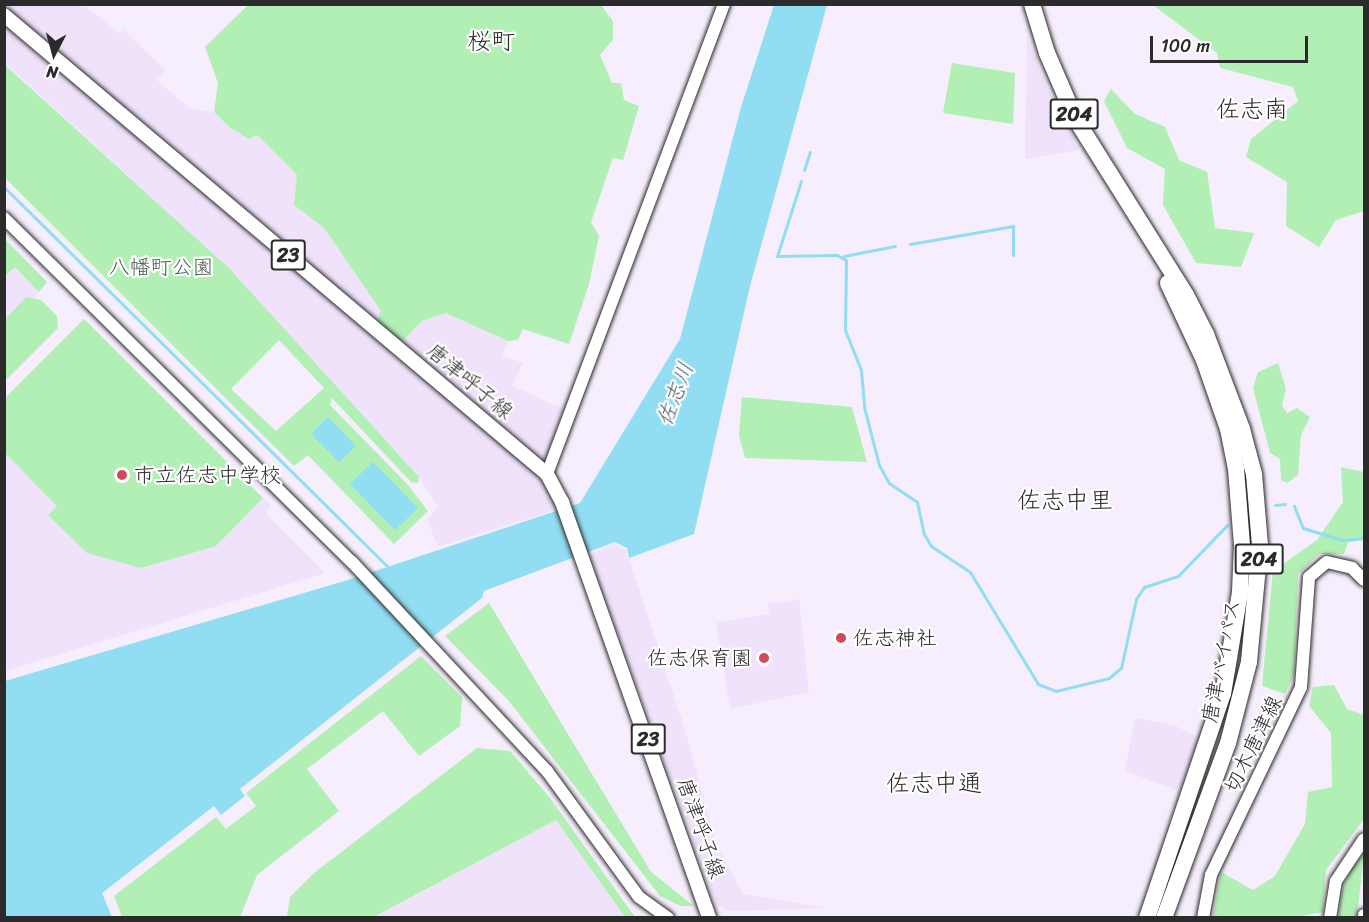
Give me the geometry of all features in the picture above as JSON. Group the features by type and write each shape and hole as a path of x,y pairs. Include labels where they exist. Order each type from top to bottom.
{"highway":[{"name":"唐津バイパス","path":"1032,4 1047,53 1075,118 1133,216 1186,295 1206,334 1242,429 1259,508 1258,593 1240,701 1164,918"},
{"name":"唐津バイパス","path":"1133,216 1204,360 1228,429 1236,469 1242,545 1240,592 1223,694 1147,918"}],"main road":[{"name":"唐津呼子線","path":"4,15 548,474 562,502 584,562 709,918"}],"street":[{"path":"548,474 724,4"},
{"path":"4,218 352,562 547,771 639,897 668,918"},
{"name":"切木唐津線","path":"1203,918 1211,875 1302,687 1308,578 1327,562 1352,568 1365,580"},
{"path":"1330,918 1336,881 1365,839"}],"shaded area":[{"path":"5,5 84,5 119,33 124,30 165,70 157,80 189,108 214,112 229,127 257,135 297,175 294,205 324,228 381,311 376,323 5,10"},
{"path":"4,26 532,467 544,480 558,509 438,547 427,519 438,507 419,477 229,268 5,63"},
{"path":"1027,36 1047,87 1079,150 1025,159"},
{"path":"4,239 47,282 33,299 26,298 5,319"},
{"path":"446,313 508,341 502,356 523,363 512,386 568,411 551,457 541,458 401,343 422,321"},
{"name":"市立佐志中学校","path":"84,319 271,506 266,513 325,573 5,671 5,398"},
{"path":"615,544 626,550 685,730 716,844 743,894 827,908 728,911 717,905 589,554"},
{"name":"佐志保育園","path":"799,599 809,692 730,709 716,623 769,614 768,604"},
{"path":"1135,718 1174,725 1199,738 1180,791 1125,771"},
{"path":"556,820 625,917 374,918"}],"green space":[{"path":"248,5 601,5 613,21 613,40 600,55 612,83 621,83 624,100 639,106 623,160 613,158 591,222 599,236 589,284 569,344 523,329 518,340 508,341 446,313 422,321 401,343 376,323 381,311 324,228 294,205 297,175 257,135 249,139 229,127 214,112 218,83 205,47"},
{"path":"1153,5 1364,5 1364,211 1336,220 1319,247 1286,226 1287,182 1246,157 1251,139 1298,101 1293,87 1220,68 1217,53"},
{"path":"952,63 1015,73 1013,124 943,113"},
{"name":"八幡町公園","path":"4,64 229,268 419,477 418,483 411,482 332,398 330,405 408,485 428,511 394,544 308,455 294,466 5,178","holes":["279,340 324,388 276,431 231,389"]},
{"path":"1111,89 1135,114 1165,127 1179,160 1207,172 1215,228 1254,233 1241,267 1196,263 1163,205 1165,169 1127,148 1104,101"},
{"path":"5,239 47,282 39,292 15,267 5,276"},
{"path":"26,297 41,300 57,316 58,328 5,381 5,319"},
{"path":"84,319 263,498 216,546 141,568 87,553 48,515 57,506 5,453 5,398"},
{"path":"1278,363 1286,389 1282,406 1287,413 1297,408 1310,417 1301,435 1298,475 1287,483 1281,480 1280,459 1270,453 1253,388 1258,372"},
{"path":"742,397 852,407 867,462 745,458 739,435"},
{"path":"1341,467 1364,472 1364,540 1348,542 1344,554 1319,554 1298,574 1294,675 1285,694 1262,686 1273,571 1317,540 1343,502"},
{"path":"489,603 651,872 694,906 680,906 660,896 508,700 445,636"},
{"path":"421,656 462,697 460,726 419,756 383,711 307,769 339,811 257,875 240,917 122,917 114,896 216,817 226,829 256,806 246,793"},
{"path":"1334,685 1347,709 1364,715 1364,819 1326,870 1323,912 1296,917 1213,917 1221,872 1253,890 1275,876 1305,824 1308,792 1332,787 1331,733 1309,706 1313,687"},
{"path":"477,748 510,751 550,798 635,917 625,917 556,820 374,917 287,917 290,897 314,873"},
{"path":"1364,853 1357,917 1339,918 1341,891 1353,865"}],"water":[{"name":"佐志川","path":"774,5 827,5 750,286 694,534 629,558 627,548 615,542 484,591 482,598 240,789 245,796 221,815 214,806 102,893 112,917 5,918 5,681 348,580 580,503 680,339 741,107"},
{"path":"328,417 356,446 339,462 311,434"},
{"path":"373,462 418,508 395,530 350,484"}],"waterway":[{"path":"804,170 810,152"},
{"path":"801,181 777,256 837,255 846,260 845,330 861,370 864,407 879,465 889,483 917,502 924,534 931,546 970,572 1038,684 1056,691 1109,678 1121,668 1136,599 1144,587 1178,576 1227,525"},
{"path":"4,187 389,568"},
{"path":"910,244 1013,226 1013,255"},
{"path":"844,256 895,246"},
{"path":"1275,505 1285,504"},
{"path":"1294,506 1303,528 1342,540 1364,538"}],"place":[{"name":"市立佐志中学校","path":"122,475"},
{"name":"佐志神社","path":"841,638"},
{"name":"佐志保育園","path":"764,658"}],"district":[{"name":"桜町","path":"491,42"},
{"name":"佐志南","path":"1252,110"},
{"name":"佐志中里","path":"1065,501"},
{"name":"佐志中通","path":"934,784"}]}
